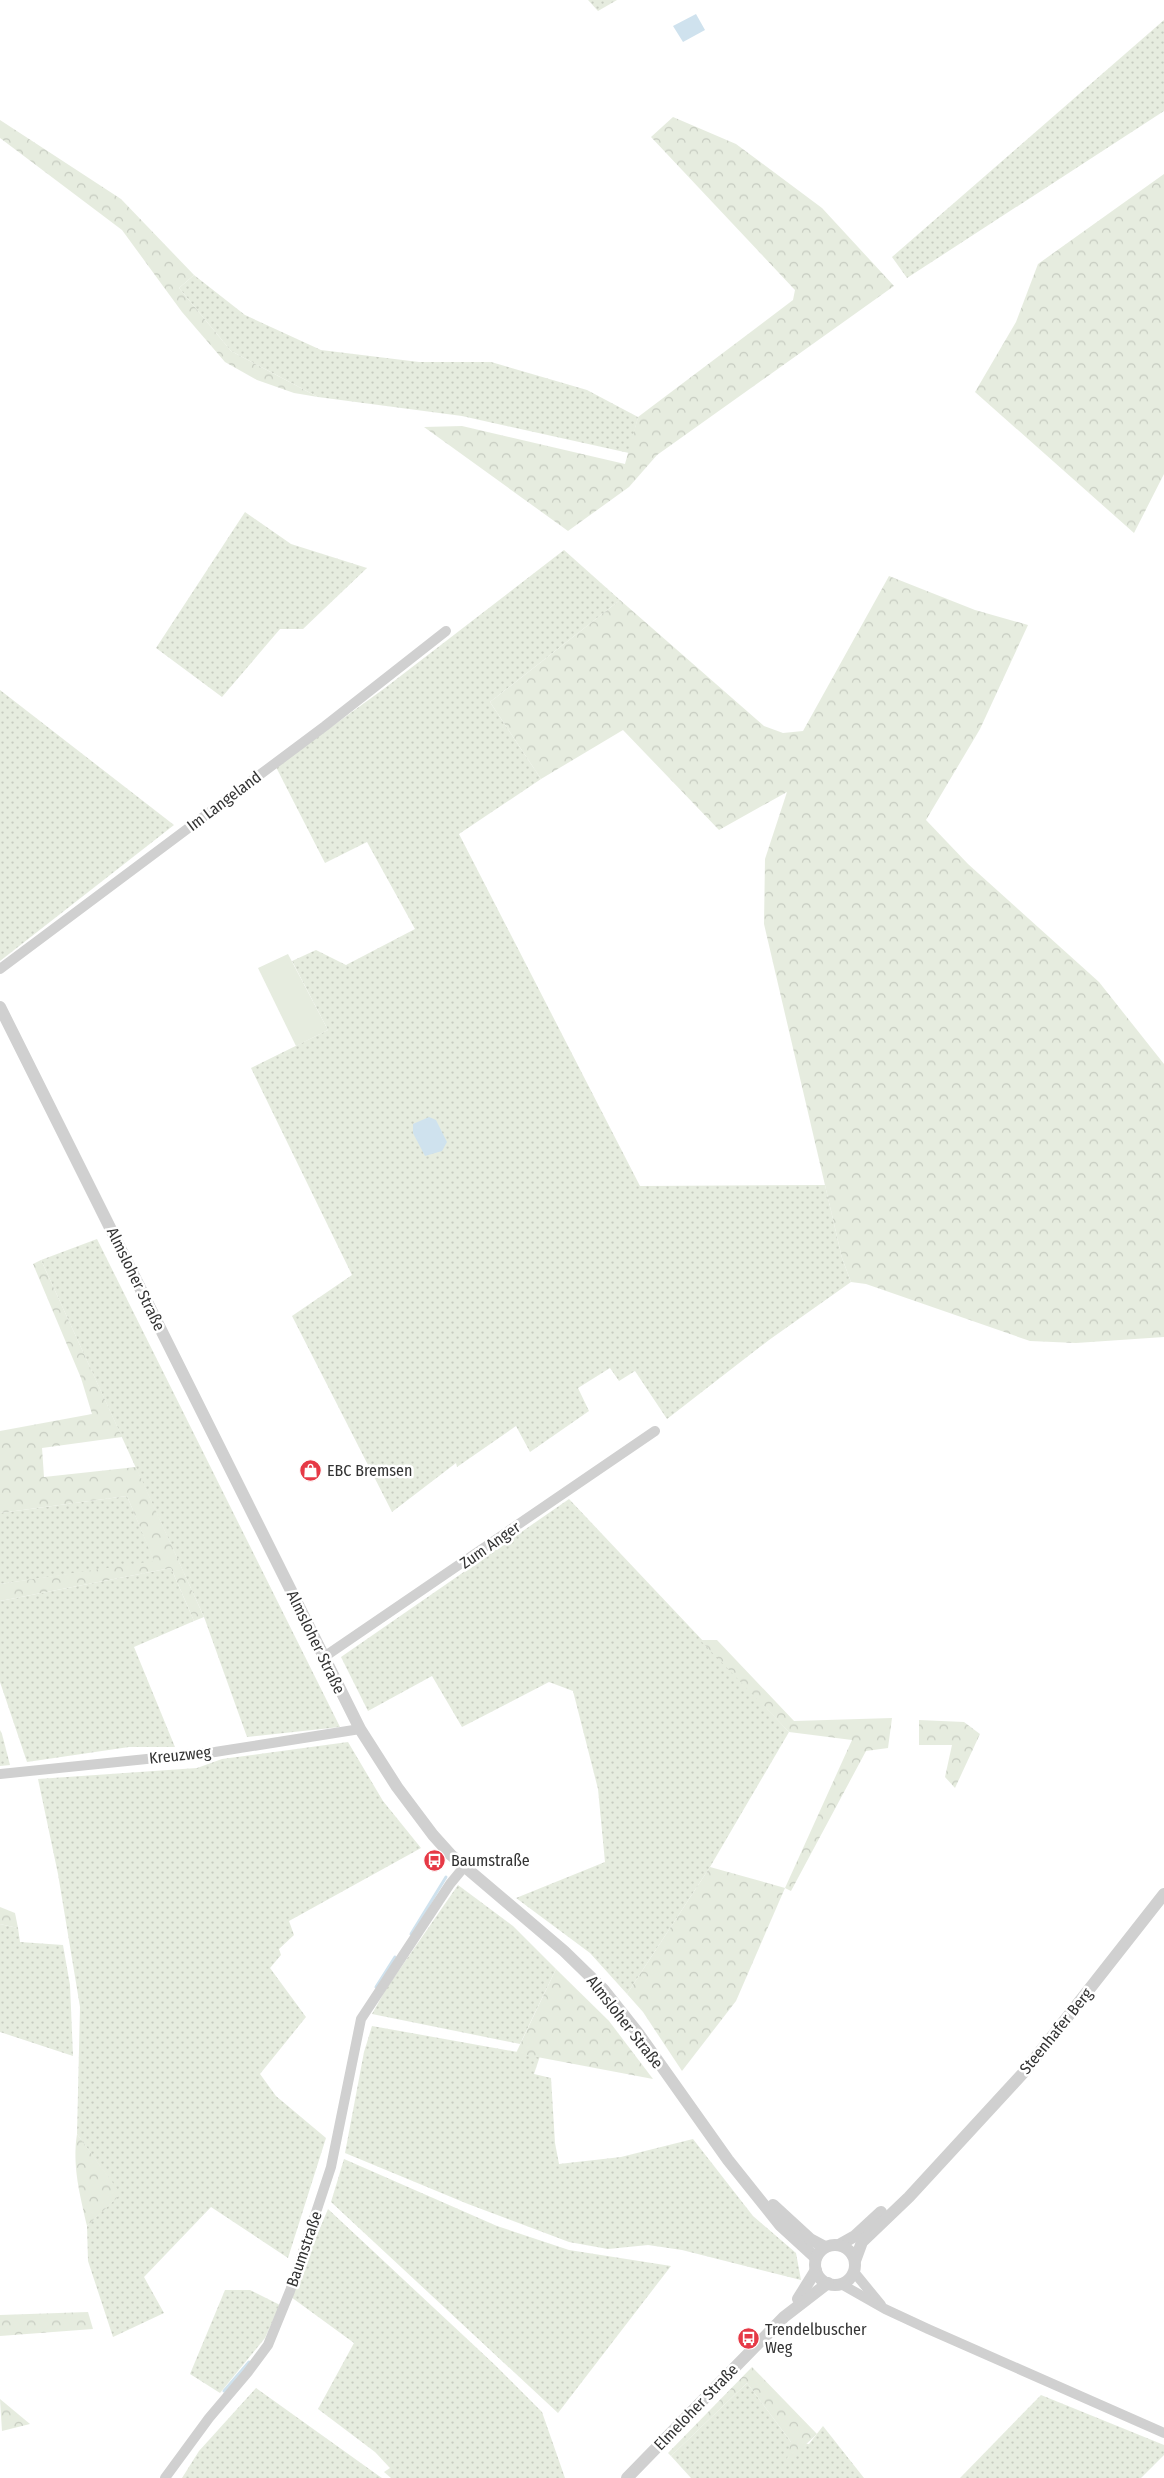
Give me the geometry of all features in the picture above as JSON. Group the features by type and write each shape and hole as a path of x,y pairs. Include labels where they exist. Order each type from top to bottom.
{"street":[{"name":"Im Langeland","path":"0,969 325,726 446,631"},
{"name":"Almsloher Straße","path":"0,1007 360,1729 397,1787 433,1835 464,1867 564,1951 603,1989 638,2033 728,2160 755,2191 780,2225 816,2264"},
{"name":"Zum Anger","path":"324,1657 656,1430"},
{"name":"Kreuzweg","path":"0,1774 215,1752 360,1729"},
{"name":"Baumstraße","path":"165,2478 208,2418 248,2372 268,2345 290,2292 331,2167 361,2019 450,1884 464,1867"},
{"name":"Steenhafer Berg","path":"854,2266 862,2242 909,2197 1031,2064 1164,1894"},
{"name":"Steenhafer Berg","path":"840,2245 855,2236 904,2191 940,2162"},
{"name":"Almsloher Straße","path":"755,2191 810,2238 825,2247"},
{"path":"885,2309 854,2266 847,2248 840,2245 825,2247 816,2264 819,2276 885,2309 1164,2433"},
{"name":"Elmeloher Straße","path":"627,2478 786,2315 807,2288 816,2264"},
{"path":"834,2284 850,2278 854,2266"},
{"name":"Elmeloher Straße","path":"786,2315 834,2284"}],"green space":[{"path":"588,0 617,0 598,11"},
{"path":"1164,20 1164,111 907,278 892,257"},
{"path":"673,117 736,144 822,208 894,286 657,455 629,487 568,531 424,427 462,426 625,464 638,417 793,300 795,290 651,137"},
{"path":"0,120 121,199 194,275 179,288 231,351 318,397 294,393 257,380 225,362 182,312 122,230 0,138"},
{"path":"1164,174 1164,474 1134,533 975,392 1016,322 1038,264"},
{"path":"194,275 245,315 321,350 419,362 491,362 587,390 638,417 629,453 462,416 318,397 231,351 179,288"},
{"path":"245,512 291,544 367,568 303,629 280,629 222,697 156,648"},
{"path":"564,550 620,600 490,702 541,779 459,834 640,1186 825,1185 842,1258 851,1282 769,1340 667,1419 635,1371 619,1381 610,1368 578,1388 589,1411 530,1452 516,1426 457,1467 456,1463 392,1512 292,1316 352,1275 251,1068 328,1030 292,961 316,950 346,965 415,929 367,842 325,863 276,767 385,688"},
{"path":"889,576 975,610 1028,625 980,729 926,820 968,864 1099,982 1164,1064 1164,1337 1076,1343 1030,1341 866,1284 851,1282 842,1258 764,924 765,859 787,792 719,830 623,730 541,779 490,702 620,600 764,726 783,733 803,731"},
{"path":"0,690 174,825 0,961"},
{"path":"288,954 328,1030 296,1046 258,968"},
{"path":"97,1239 340,1727 247,1737 204,1617 41,1260"},
{"path":"41,1260 122,1437 42,1448 44,1477 136,1467 204,1617 194,1621 171,1568 0,1601 0,1584 154,1561 127,1496 0,1513 0,1431 92,1414 81,1378 33,1264"},
{"path":"127,1496 155,1562 0,1584 0,1513"},
{"path":"569,1499 789,1732 710,1867 627,1994 590,1953 516,1898 605,1862 598,1789 573,1691 549,1682 462,1727 432,1676 368,1711 341,1657"},
{"path":"171,1568 194,1621 134,1647 175,1747 129,1747 27,1762 0,1682 0,1601"},
{"path":"700,1640 717,1640 794,1721 892,1718 888,1748 866,1751 791,1891 785,1888 852,1740 789,1732"},
{"path":"919,1720 964,1722 980,1734 955,1788 945,1777 952,1745 919,1745"},
{"path":"0,1730 2,1734 10,1765 0,1766"},
{"path":"348,1742 383,1801 421,1848 289,1921 294,1935 279,1949 281,1955 270,1968 306,2017 260,2074 276,2096 326,2138 288,2258 211,2207 144,2277 164,2313 113,2337 88,2261 87,2226 120,2194 77,2134 80,2007 58,1874 38,1779 197,1768 222,1759"},
{"path":"710,1867 785,1888 736,2001 682,2071 643,2012 627,1994"},
{"path":"458,1885 513,1926 556,1969 520,2044 372,2014 386,1989"},
{"path":"0,1907 15,1913 18,1928 0,1924"},
{"path":"0,1924 18,1928 20,1942 63,1945 70,1985 73,2056 0,2032"},
{"path":"556,1969 609,2021 653,2079 516,2053"},
{"path":"372,2026 540,2056 534,2074 551,2078 555,2143 559,2164 621,2157 693,2139 753,2216 796,2253 801,2280 682,2250 648,2245 608,2249 569,2242 468,2204 345,2153 364,2052"},
{"path":"77,2134 121,2194 87,2226 76,2169"},
{"path":"344,2159 497,2226 569,2250 671,2266 558,2413 331,2202"},
{"path":"328,2209 495,2365 542,2412 565,2478 391,2478 384,2472 390,2468 375,2452 318,2409 354,2343 291,2297"},
{"path":"225,2290 250,2290 280,2305 265,2338 220,2393 190,2374"},
{"path":"88,2312 93,2329 0,2336 0,2315"},
{"path":"752,2367 817,2434 786,2463 791,2442 747,2383 671,2456 668,2453"},
{"path":"747,2383 791,2442 809,2444 823,2426 864,2478 691,2478 671,2456"},
{"path":"256,2388 382,2478 182,2478 199,2451"},
{"path":"1041,2395 1164,2445 1164,2455 1141,2478 960,2478"},
{"path":"0,2399 30,2424 2,2431"}],"water":[{"path":"696,14 705,30 683,42 673,26"},
{"path":"429,1117 436,1120 447,1142 442,1151 425,1156 413,1133 413,1124"}],"waterway":[{"path":"411,1934 446,1877"},
{"path":"376,1987 395,1957"},
{"path":"224,2391 249,2362"}],"place":[{"name":"EBC Bremsen","path":"311,1470"},
{"name":"Baumstraße","path":"435,1860"},
{"name":"Trendelbuscher Weg","path":"749,2338"}]}
